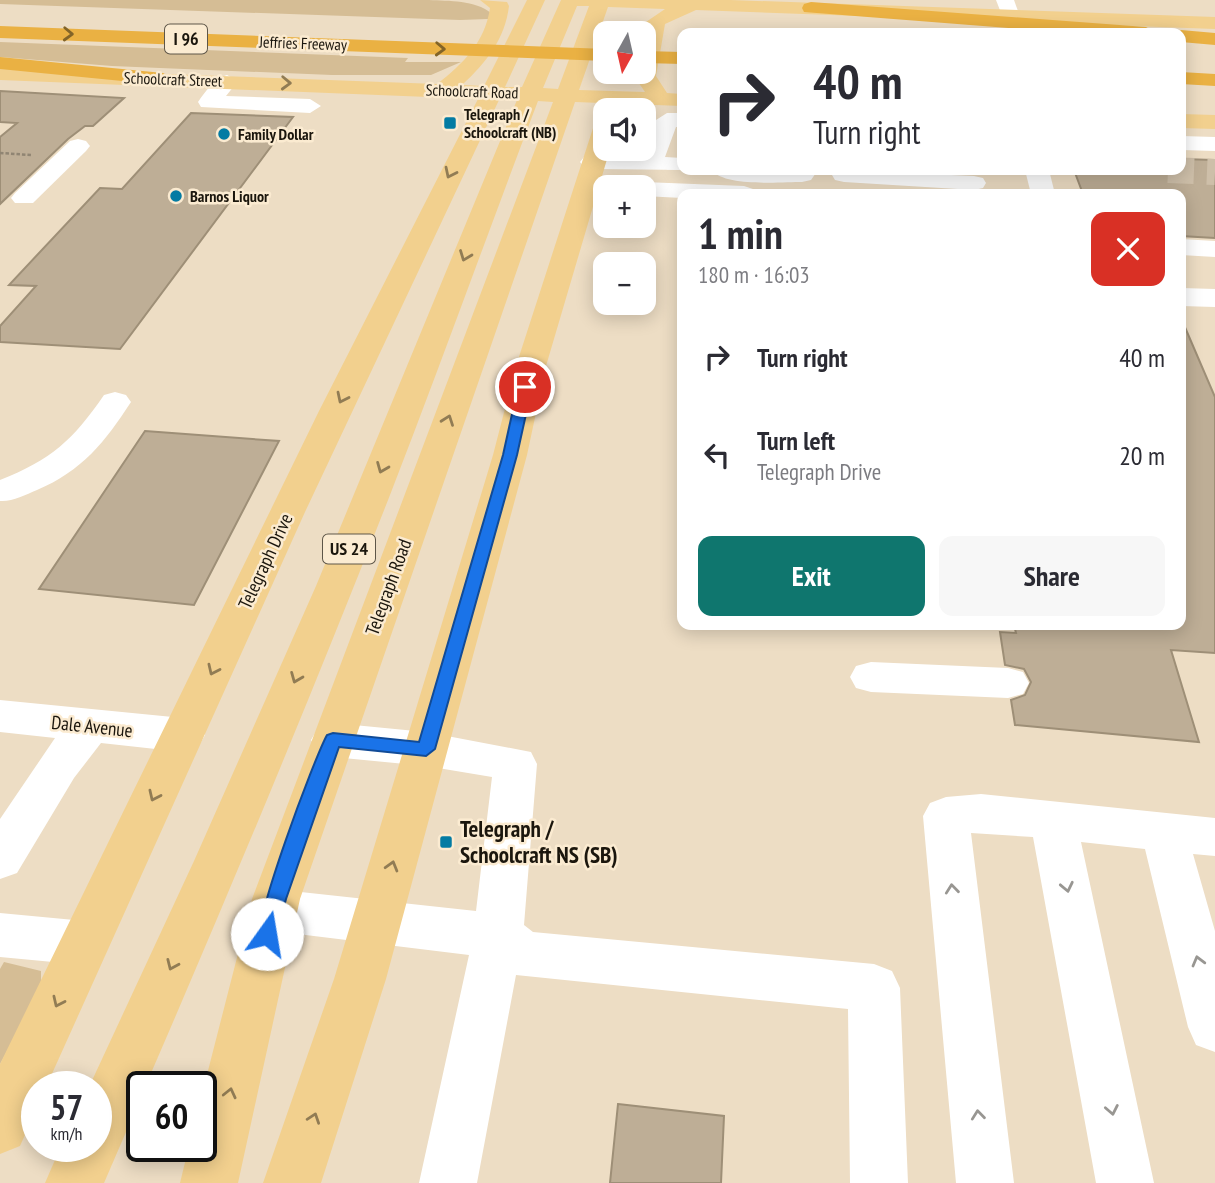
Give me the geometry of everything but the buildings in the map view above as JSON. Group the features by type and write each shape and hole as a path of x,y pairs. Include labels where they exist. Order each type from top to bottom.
{"highway":[{"path":"811,8 1079,28"},
{"name":"Jeffries Freeway","path":"0,14 262,22"},
{"path":"386,27 593,35"},
{"path":"656,30 677,37"},
{"name":"Jeffries Freeway","path":"0,32 593,55"},
{"path":"1186,36 1215,39"},
{"path":"656,64 677,59"},
{"path":"0,63 163,79"},
{"path":"1186,78 1215,80"},
{"path":"1186,105 1215,104"}],"main road":[{"path":"569,0 695,4 780,3 811,8 1008,7 1215,23"},
{"name":"Telegraph Road","path":"209,1183 273,910 333,740 510,193 569,0"},
{"name":"Telegraph Road","path":"112,1098 286,704 410,401 601,0"},
{"path":"640,1 644,21"},
{"path":"656,22 695,4"},
{"path":"443,90 470,70 494,8"},
{"name":"Telegraph Drive","path":"3,1111 466,141 499,82 532,8"},
{"name":"Schoolcraft Street","path":"0,74 345,86"},
{"name":"Schoolcraft Road","path":"345,86 443,90 499,82 593,100"},
{"path":"652,84 660,99"},
{"name":"Schoolcraft Road","path":"656,99 677,100"},
{"path":"1186,121 1215,122"},
{"path":"466,141 494,129 515,127 585,147"},
{"path":"585,147 593,137"},
{"path":"585,147 593,179"},
{"path":"292,1183 376,924 510,455 528,374 593,193"},
{"path":"74,1183 84,1162"}],"street":[{"path":"227,81 209,102 310,106"},
{"path":"650,163 662,127 667,120 677,120"},
{"path":"1186,143 1215,144"},
{"path":"24,198 78,146"},
{"path":"585,147 650,163 677,165"},
{"path":"843,180 891,175"},
{"path":"910,175 974,182"},
{"path":"656,190 677,191"},
{"path":"1186,247 1215,249"},
{"path":"1186,297 1215,298"},
{"path":"1,498 67,459 86,444 115,402"},
{"path":"872,677 1008,683"},
{"name":"Dale Avenue","path":"0,716 183,735"},
{"path":"0,859 58,766 90,726"},
{"path":"333,740 426,749 515,764 513,835 500,936 448,1183"},
{"path":"985,1183 946,816 981,813 1215,837"},
{"path":"1053,820 1125,1183"},
{"path":"1164,832 1215,1027"},
{"path":"273,910 376,924 500,936 522,954 874,988 879,1183"},
{"path":"0,935 85,943"}],"path":[{"path":"0,153 36,155"}],"shaded area":[{"path":"0,0 429,0 470,3 491,13 488,19 460,20 0,4"},
{"path":"0,42 408,58 405,62 461,62 431,75 332,75 112,66 0,57"},
{"path":"4,962 41,971 41,989 0,1064 0,969"}],"tunnel":[{"path":"1186,171 1215,172"}],"place":[{"name":"Telegraph / Schoolcraft (NB)","path":"450,123"},
{"name":"Family Dollar","path":"224,134"},
{"name":"Barnos Liquor","path":"176,196"},
{"name":"Telegraph / Schoolcraft NS (SB)","path":"446,842"}],"route":[{"path":"267,934 276,899 333,740 426,749 510,455 525,387"}]}
